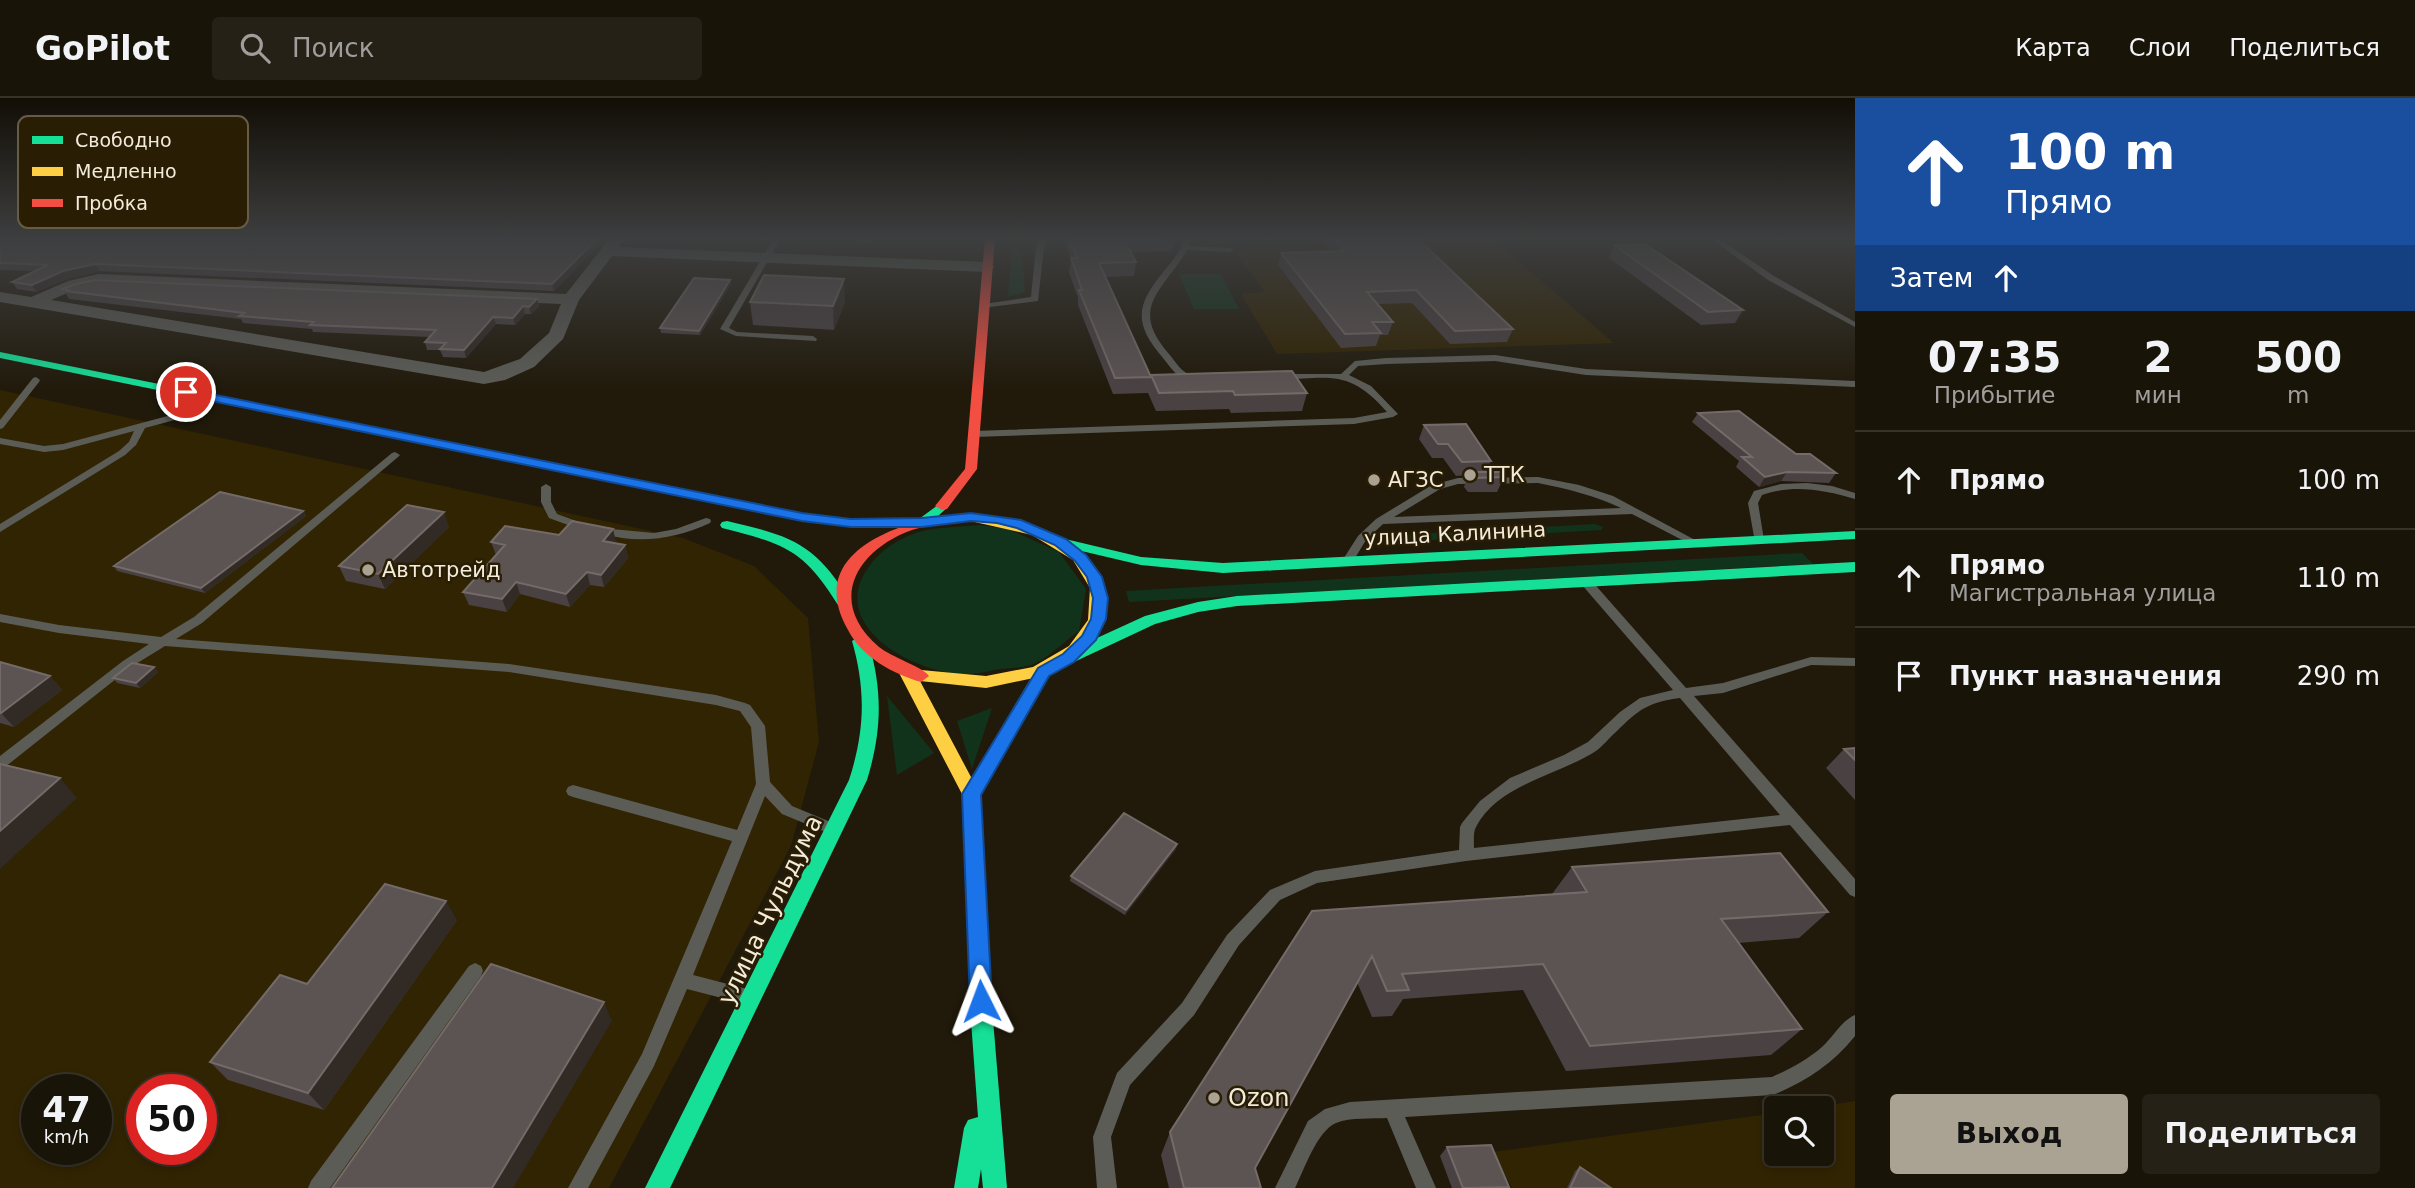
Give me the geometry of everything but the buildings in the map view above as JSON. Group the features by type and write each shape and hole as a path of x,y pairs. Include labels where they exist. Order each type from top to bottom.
{"main road":[{"path":"985,289 971,470 948,500 922,523 888,535 859,558 844,586 843,602 848,622 860,641 880,658 906,671 936,680 975,684 1013,681 1043,672 1150,620 1198,607 1251,601 1855,568"},
{"path":"0,355 802,517 851,523 922,523 971,517 997,519 1044,533"},
{"path":"12,376 43,382"},
{"path":"152,405 197,414"},
{"path":"971,470 981,484"},
{"path":"999,505 1016,519 1060,542 1080,558 1094,577 1101,598 1099,619 1088,640 1069,658"},
{"path":"679,515 769,536 805,552 818,562 843,602"},
{"name":"улица Калинина","path":"1060,542 1141,562 1182,568 1855,536"},
{"path":"1820,537 1855,568"},
{"name":"улица Чульдума","path":"657,1188 858,780 873,732 875,691 860,641"},
{"path":"906,671 971,794 985,1079 995,1188"},
{"path":"971,794 1043,672"},
{"path":"966,1188 985,1079"}],"street":[{"path":"36,301 64,289"},
{"path":"332,289 571,299"},
{"path":"0,297 484,377 498,376 527,363 557,335 571,299 579,289"}],"lane":[{"path":"747,289 724,326 725,331 813,339"},
{"path":"984,306 1035,299 1036,289"},
{"path":"1156,289 1148,302 1144,323 1154,345 1168,358 1179,375 1200,380"},
{"path":"1790,289 1855,325"},
{"path":"1343,376 1355,364 1386,360 1494,358 1586,372 1855,384"},
{"path":"974,434 1354,421 1393,414 1373,390 1361,382 1343,376 1268,378"},
{"path":"0,426 43,382"},
{"path":"0,441 44,449 197,414"},
{"path":"0,529 122,453 133,443 140,428"},
{"path":"0,763 127,664 198,620 394,455"},
{"path":"1348,561 1362,538 1380,521 1436,486 1458,481 1538,480 1575,486 1635,511 1695,543"},
{"path":"1759,540 1753,503 1758,492 1767,489 1819,486 1855,496"},
{"path":"546,487 546,502 553,516 572,526 644,539 665,537 706,521"},
{"path":"1380,521 1635,511"},
{"path":"1586,582 1855,890"},
{"path":"0,618 60,631 484,666 716,700 745,708 758,726 763,784 648,1060 578,1188"},
{"path":"1466,855 1467,827 1485,805 1515,782 1593,746 1625,715 1645,701 1662,696 1723,688 1811,662 1855,662"},
{"path":"0,746 17,750"},
{"path":"763,784 788,810 835,830"},
{"path":"573,790 741,837"},
{"path":"1107,1188 1102,1137 1123,1079 1188,1009 1233,940 1275,895 1315,877 1466,855 1794,819"},
{"path":"318,1188 475,971"},
{"path":"682,979 752,998"},
{"path":"1285,1188 1315,1128 1331,1115 1350,1111 1773,1086 1804,1072 1836,1048 1855,1023"},
{"path":"1392,1109 1426,1188"}],"shaded area":[{"path":"1263,289 1551,289 1614,343 1277,354 1241,294 1265,292"},
{"path":"0,390 683,538 754,566 808,618 819,742 791,846 609,1188 0,1188"},
{"path":"1855,1101 1855,1188 1512,1188 1493,1152 1764,1115 1764,1166 1834,1166 1834,1104"}],"green space":[{"path":"1009,289 1025,289 1025,292 1008,297"},
{"path":"1185,289 1229,289 1239,309 1194,309"},
{"path":"1595,524 1603,527 1601,530 1401,542 1393,539 1396,535"},
{"path":"978,525 1008,529 1059,552 1086,589 1079,631 1032,665 971,674 947,672 925,666 883,643 868,628 859,610 858,590 868,568 890,546 919,532"},
{"path":"1802,553 1813,564 1129,602 1126,591"},
{"path":"887,696 934,753 897,775"},
{"path":"992,708 972,769 957,721"}],"traffic: fast":[{"path":"0,355 802,517 851,523 922,523 942,506"},
{"path":"727,525 767,535 796,547 820,567 843,602"},
{"path":"1061,542 1141,561 1223,568 1855,535"},
{"path":"1068,658 1150,620 1198,607 1237,601 1855,567"},
{"path":"657,1188 858,780 868,744 872,710 872,694 860,641"},
{"path":"971,794 1043,672"},
{"path":"981,1007 995,1188"},
{"path":"966,1188 976,1128"}],"traffic: slow":[{"path":"921,676 986,682 1038,672 1075,650 1095,620 1097,588 1078,557 1037,532 971,517"},
{"path":"906,671 971,794 981,1007"}],"traffic: jam":[{"path":"942,506 971,469 986,289"},
{"path":"921,676 896,666 874,651 857,634 846,615 843,594 848,574 862,554 898,531 928,522 971,517"}],"place":[{"name":"ТТК","path":"1470,475"},
{"name":"АГЗС","path":"1374,480"},
{"name":"Автотрейд","path":"368,570"},
{"name":"Ozon","path":"1214,1098"}],"route":[{"path":"186,392 802,517 851,523 922,523 971,517 997,519 1021,524 1060,542 1080,558 1094,577 1101,598 1099,619 1088,640 1069,658 1043,672 971,794 981,1001"}]}
